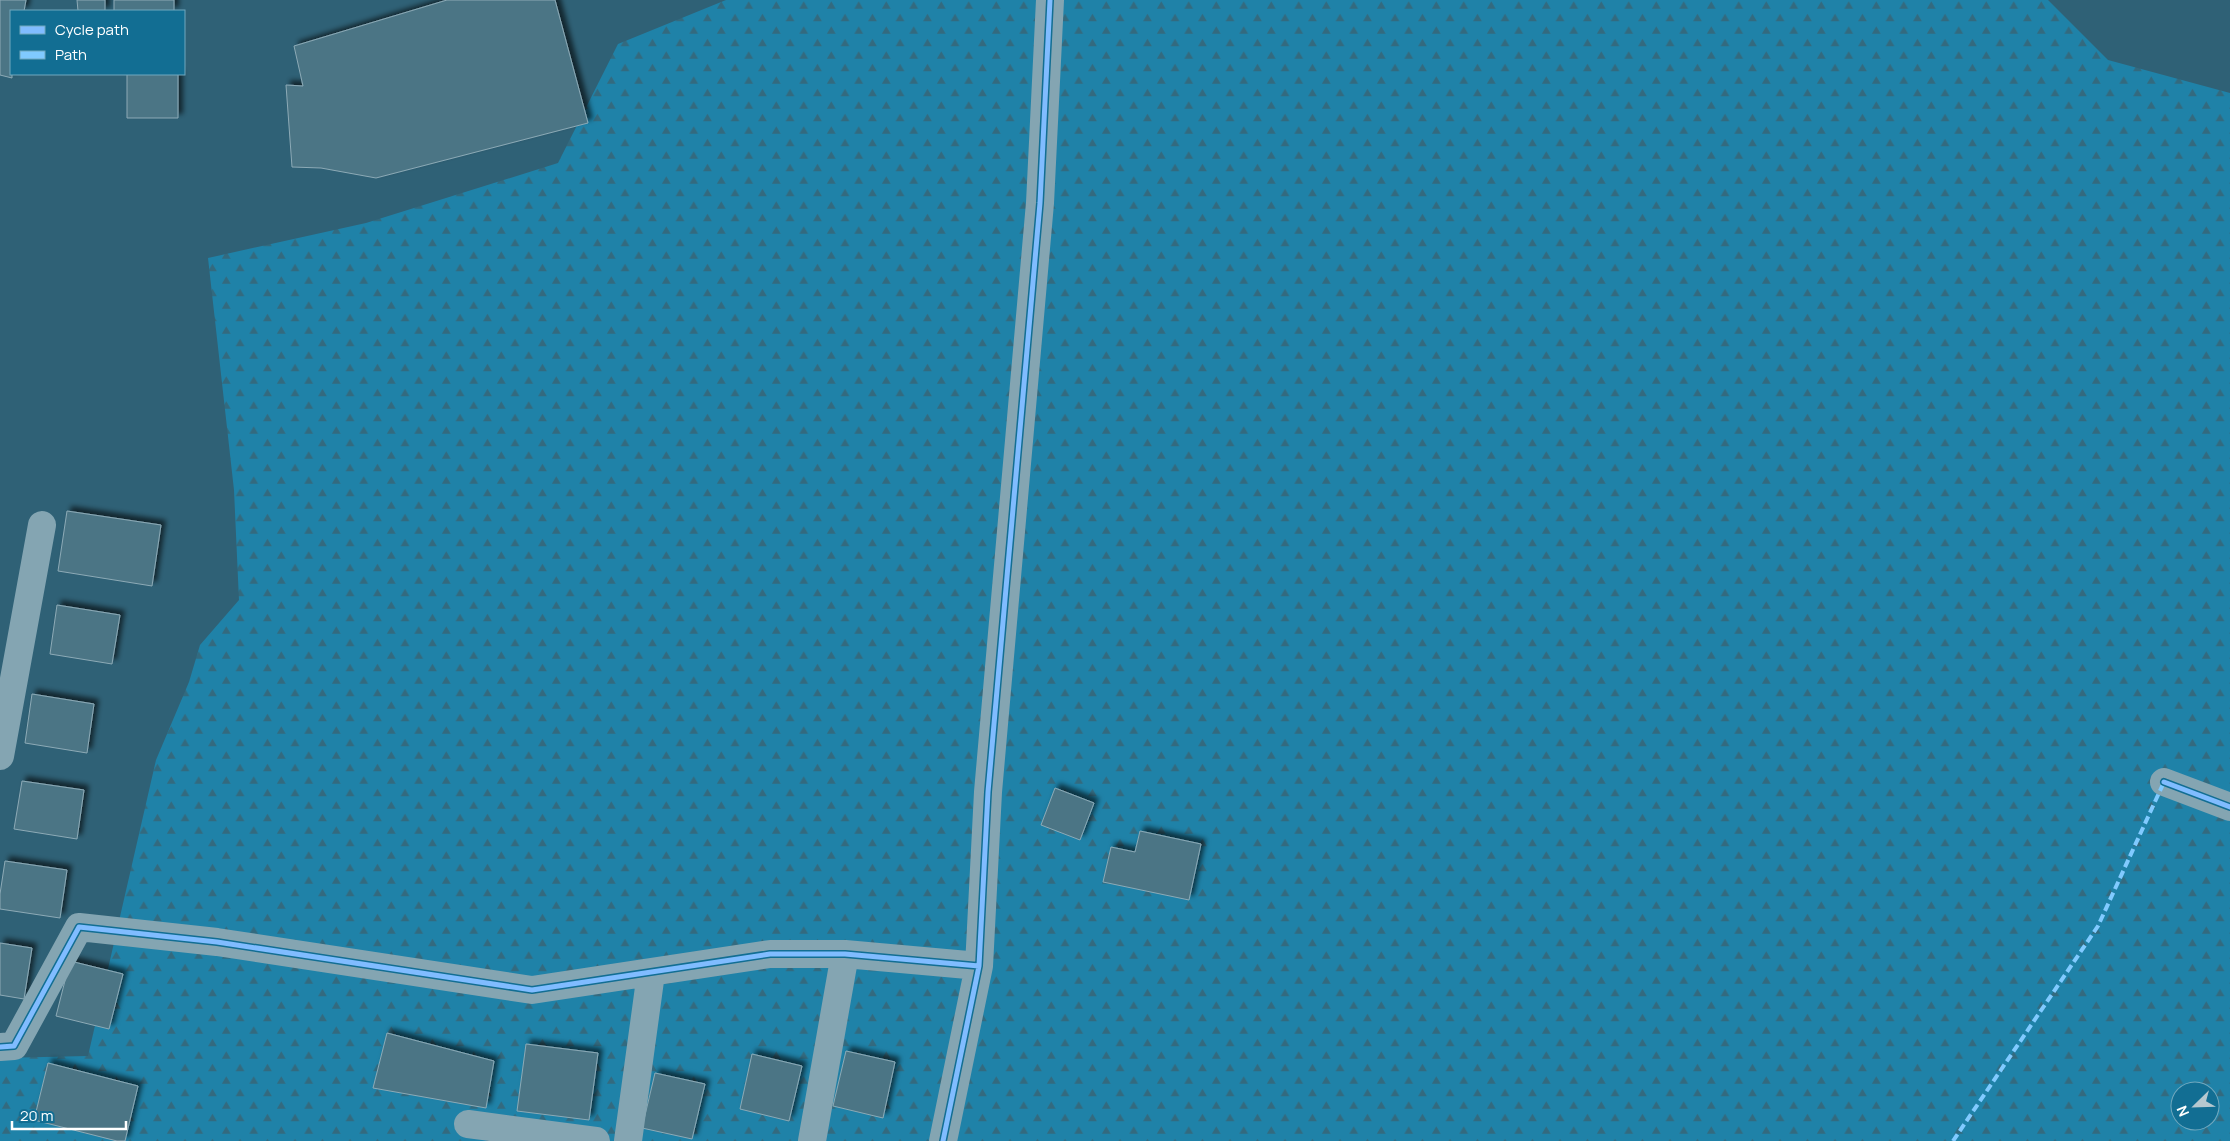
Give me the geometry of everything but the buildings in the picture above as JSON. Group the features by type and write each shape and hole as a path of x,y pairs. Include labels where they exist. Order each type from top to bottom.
{"street":[{"path":"943,1141 979,966 988,792 1040,203 1050,0"},
{"path":"0,756 42,525"},
{"path":"2164,782 2230,807"},
{"path":"0,1047 14,1046 78,927 217,942 532,990 770,954 845,954 979,966"},
{"path":"812,1141 845,954"},
{"path":"628,1141 651,973"},
{"path":"468,1124 596,1141"}],"green space":[{"path":"726,0 2048,0 2108,60 2230,93 2230,1141 0,1141 0,1058 88,1056 156,760 189,682 200,645 239,600 234,490 208,258 366,223 558,163 618,44"}],"marked path":[{"path":"1953,1141 2098,926 2164,782"}],"cycle path":[{"path":"943,1141 979,966 988,792 1040,203 1050,0"},
{"path":"2164,782 2230,807"},
{"path":"0,1047 14,1046 79,927 217,942 532,990 770,954 845,954 979,966"}]}
